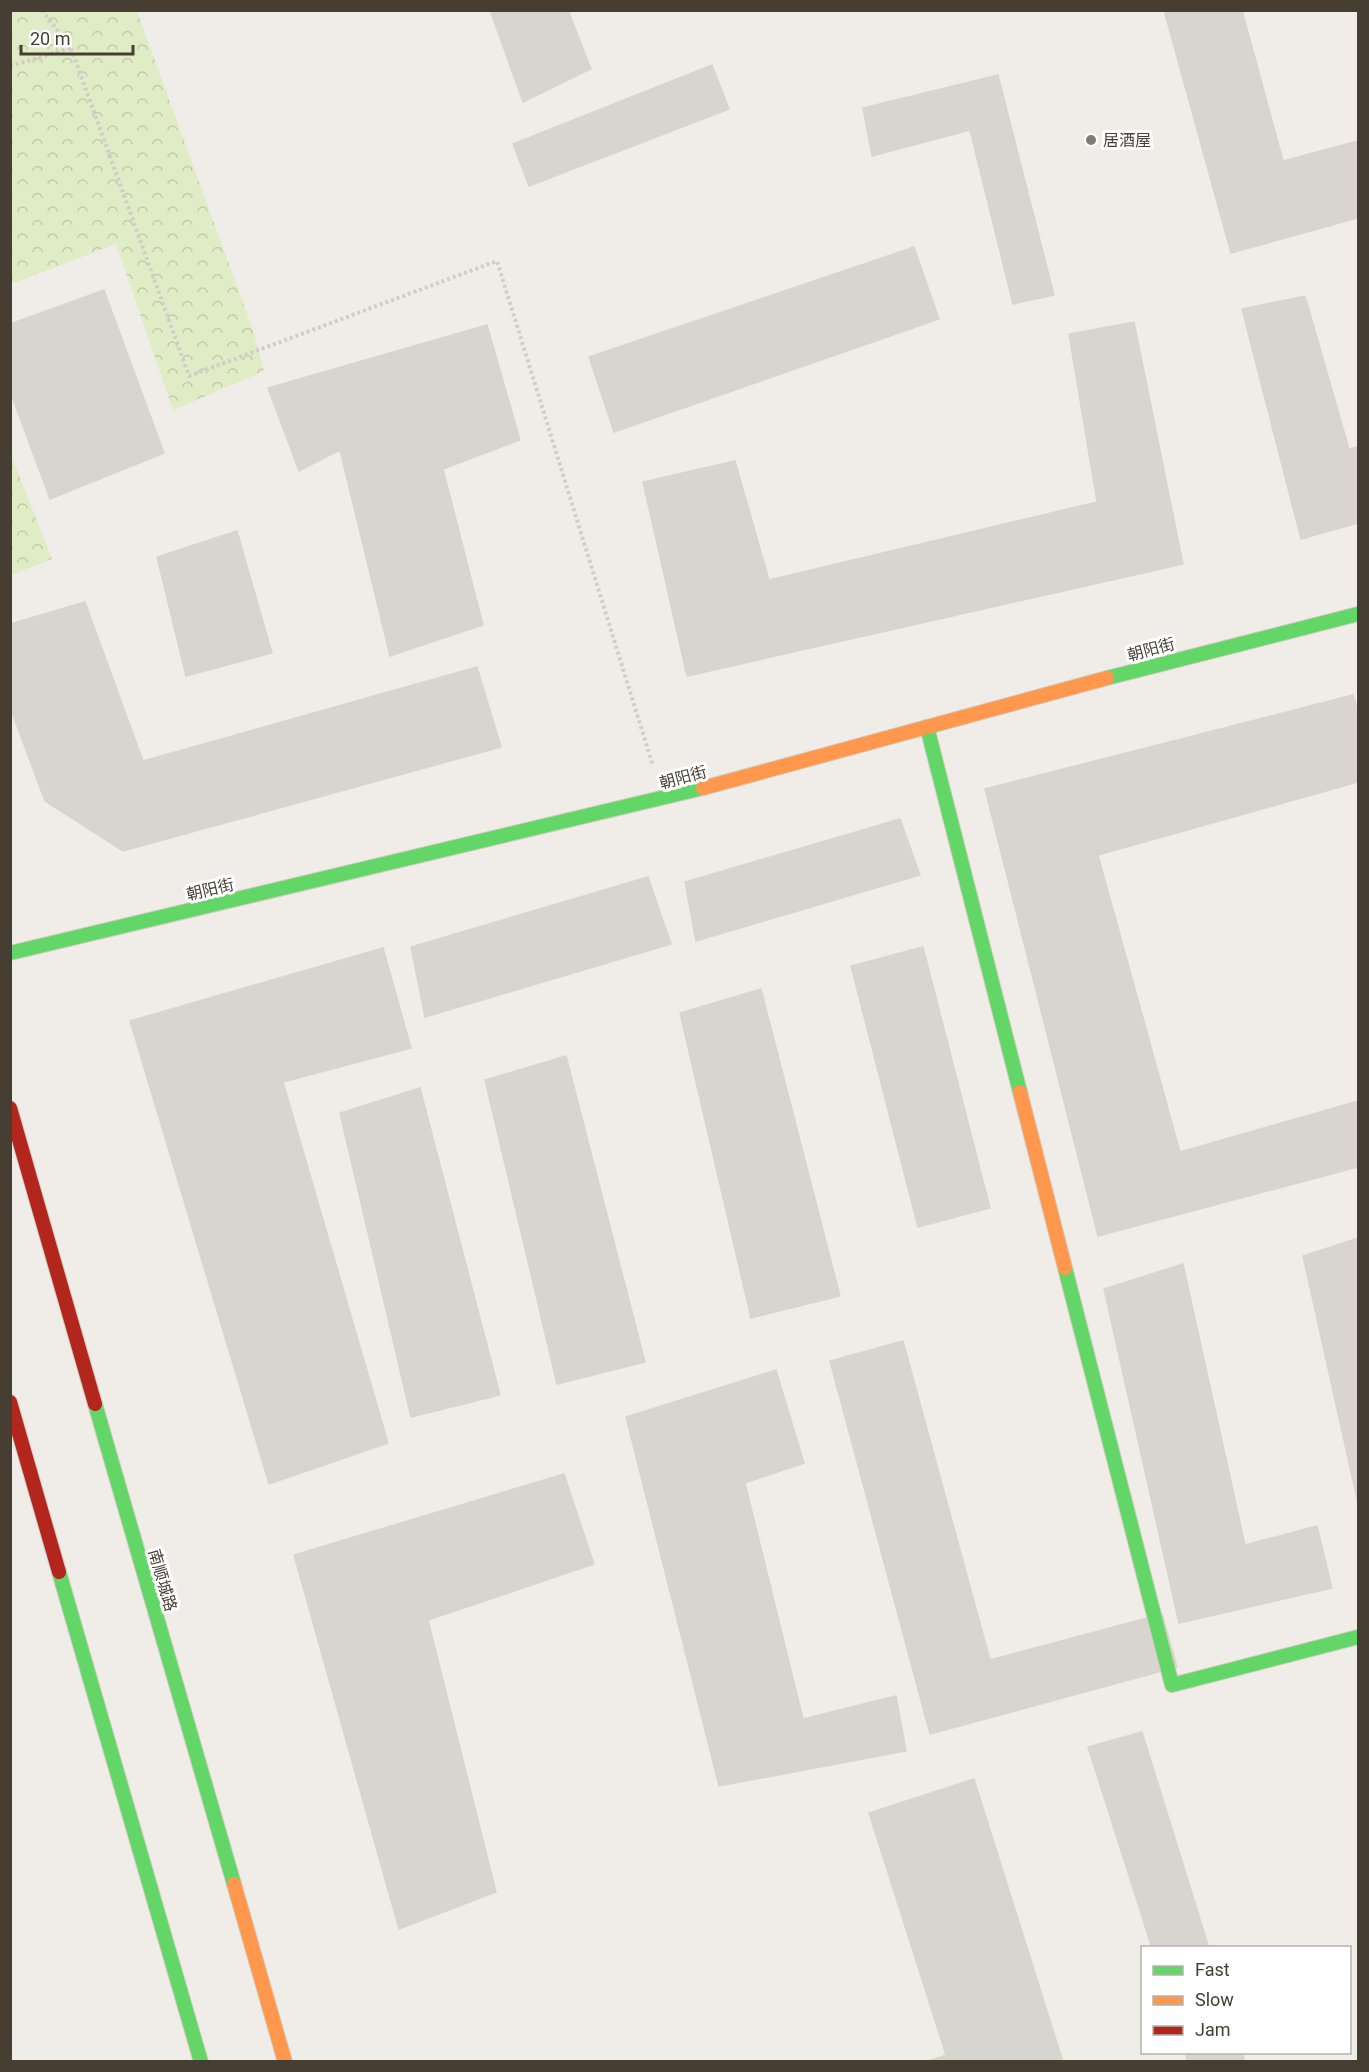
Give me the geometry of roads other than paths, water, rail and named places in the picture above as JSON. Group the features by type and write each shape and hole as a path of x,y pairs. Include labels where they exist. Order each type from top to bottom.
{"street":[{"name":"朝阳街","path":"10,953 664,799 1196,654 1359,614"},
{"path":"927,727 1172,1685 1359,1637"},
{"name":"南顺城路","path":"10,1108 285,2061"},
{"path":"10,1402 201,2061"}],"place":[{"name":"居酒屋","path":"1091,140"}]}
